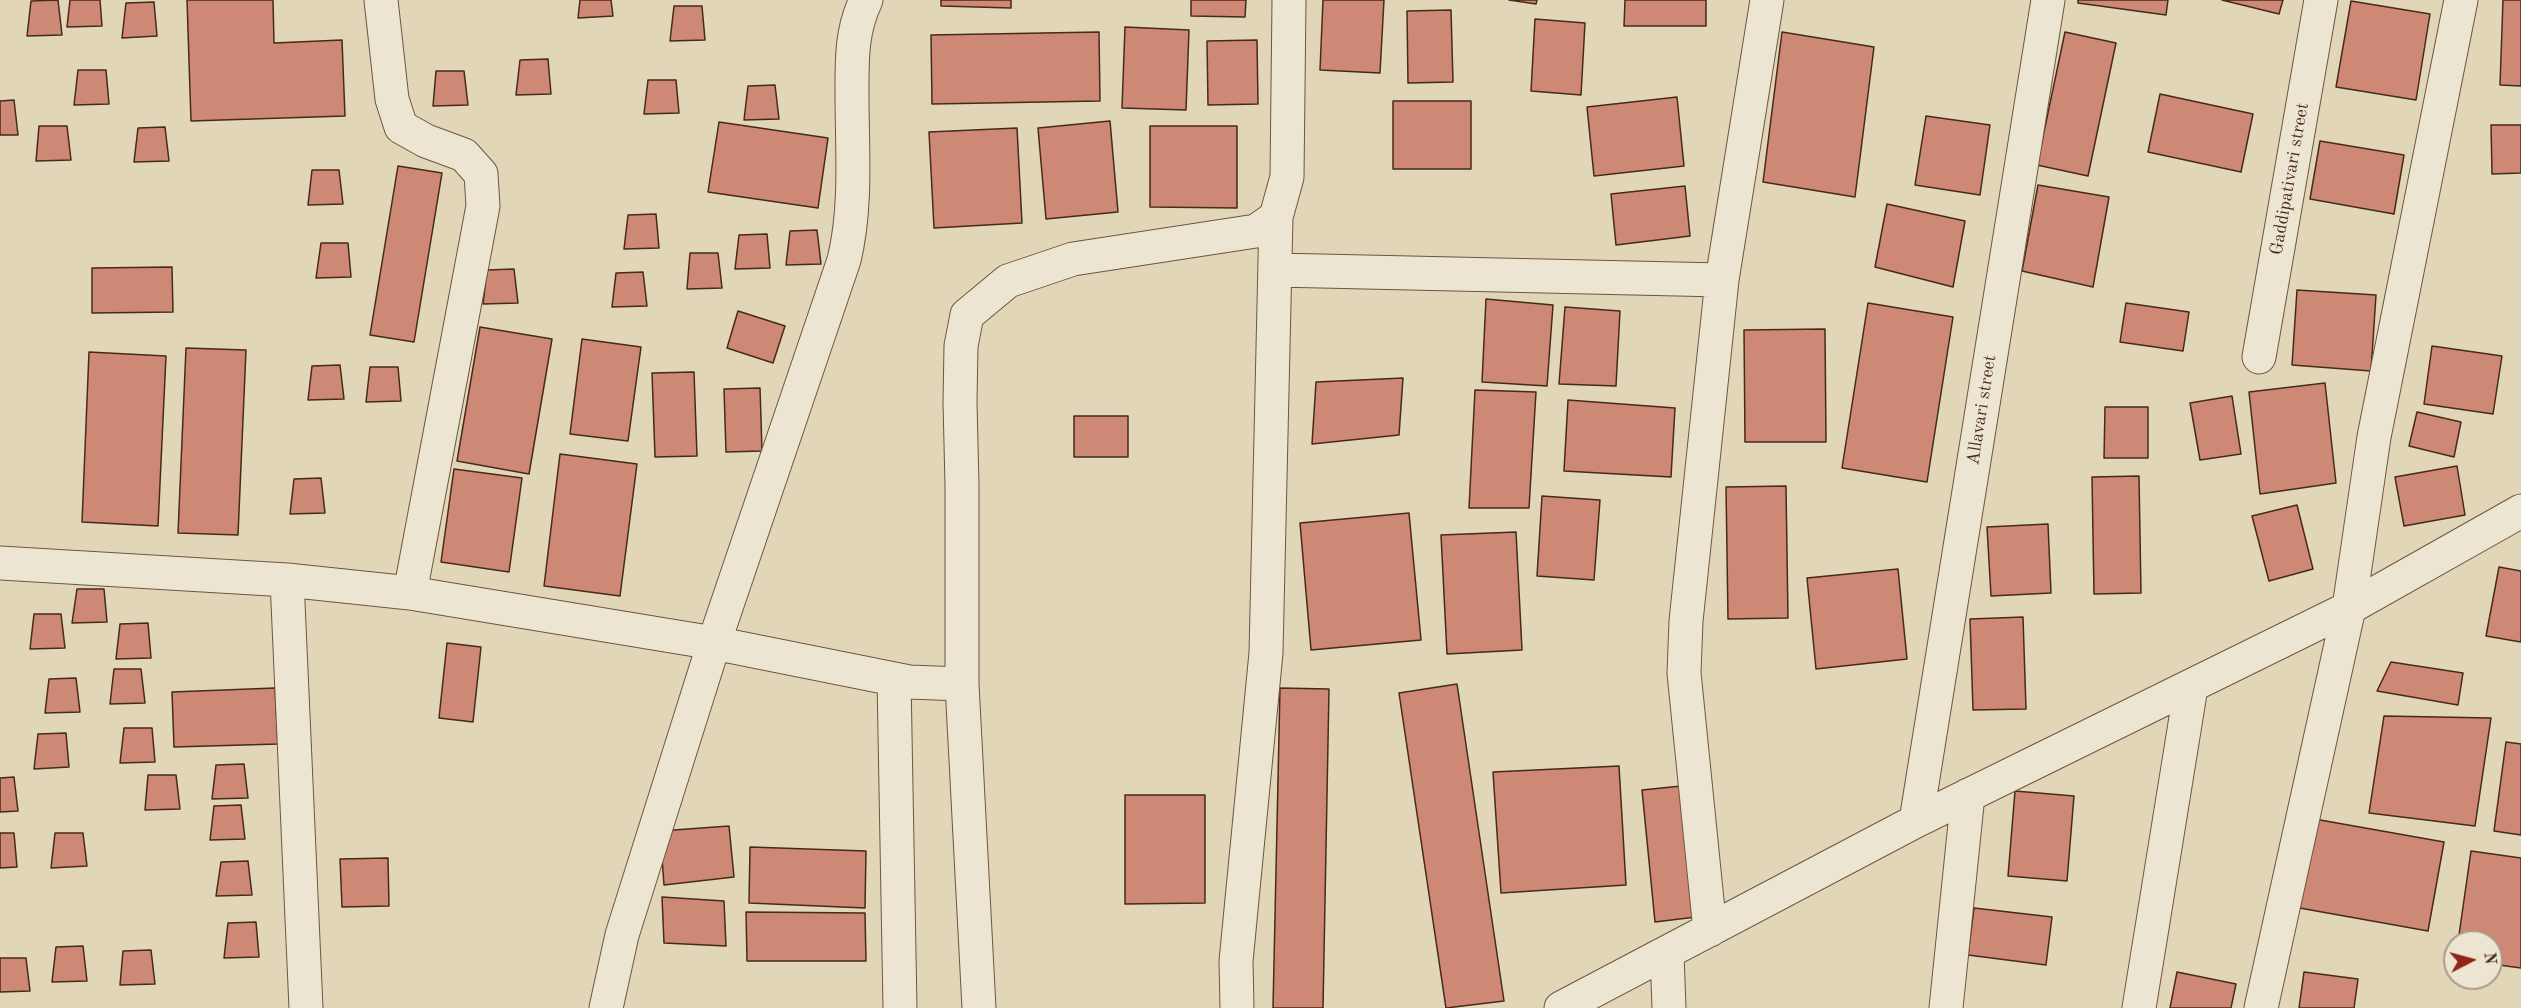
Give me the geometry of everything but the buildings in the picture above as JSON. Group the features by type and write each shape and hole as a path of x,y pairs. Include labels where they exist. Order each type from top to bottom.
{"street":[{"path":"381,0 392,99 401,127 426,141 464,155 481,174 483,206 410,593"},
{"path":"606,1008 622,935 714,643 849,241 851,56 859,15 866,0"},
{"path":"1237,1008 1236,961 1266,653 1276,217 1287,177 1289,0"},
{"path":"1710,930 1684,673 1686,621 1722,280 1767,0"},
{"name":"Allavari street","path":"1916,821 2048,0"},
{"name":"Gaddipativari street","path":"2259,357 2321,0"},
{"path":"2261,1008 2349,608 2374,437 2461,0"},
{"path":"979,1008 952,684 960,357 967,315 1008,281 1073,259 1256,231 1276,217"},
{"path":"1276,270 1722,280"},
{"path":"1561,1008 1916,821 2349,608 2521,511"},
{"path":"0,563 286,580 410,593 714,643 902,681 952,684"},
{"path":"286,580 306,1008"},
{"path":"900,1008 902,681"},
{"path":"2139,1008 2191,687"},
{"path":"1946,1008 1968,795"},
{"path":"1667,953 1669,1008"}]}
